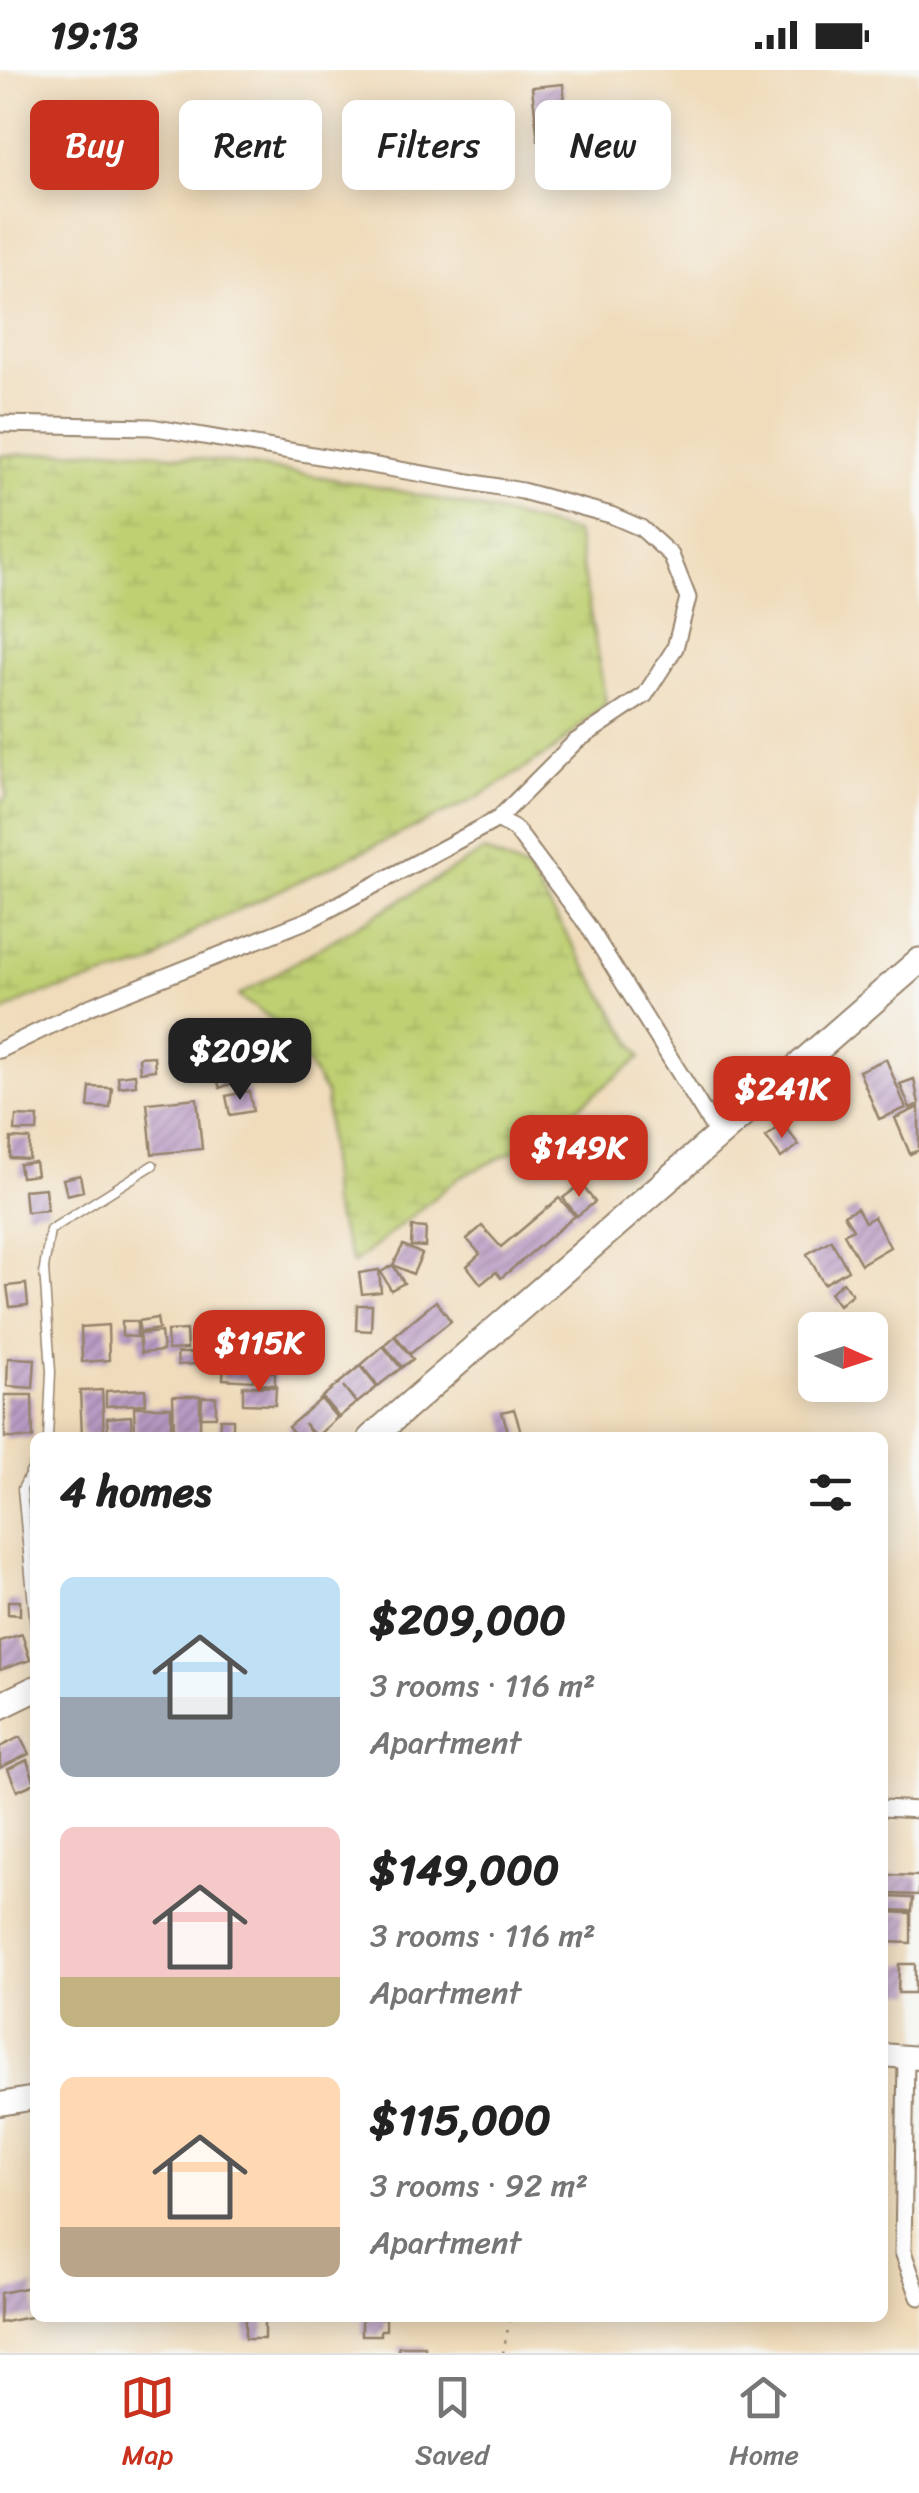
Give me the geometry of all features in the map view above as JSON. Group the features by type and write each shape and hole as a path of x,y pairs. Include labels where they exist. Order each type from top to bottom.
{"main road":[{"path":"378,1432 919,962"},
{"path":"0,1706 30,1691"}],"street":[{"path":"0,424 151,427 522,491 612,514 641,528 671,555 688,598 675,648 645,695 575,742 498,819 314,918 89,1007 0,1050"},
{"path":"498,819 516,830 588,926 718,1135"},
{"path":"888,1808 919,1810"},
{"path":"902,2056 903,2252 919,2297"},
{"path":"0,2104 30,2099"}],"lane":[{"path":"48,1432 52,1372 44,1269 50,1230 153,1165"},
{"path":"30,1473 22,1489 30,1573"}],"path":[{"path":"503,2353 509,2322"}],"green space":[{"path":"120,449 350,482 576,533 606,703 555,749 477,798 197,929 150,965 31,997 0,1014 0,803 7,796 0,749 0,456"},
{"path":"484,851 528,871 641,1057 537,1140 458,1178 353,1264 331,1203 326,1094 285,1028 238,996"}],"building":[{"path":"563,84 565,100 535,100 535,114 532,87"},
{"path":"212,1048 214,1067 193,1069 191,1050"},
{"path":"154,1056 155,1070 140,1072 139,1057"},
{"path":"886,1059 906,1108 879,1119 859,1071"},
{"path":"232,1068 236,1082 220,1088 215,1074"},
{"path":"135,1074 136,1085 119,1087 118,1076"},
{"path":"914,1079 919,1104 910,1108 900,1084"},
{"path":"90,1087 112,1088 110,1108 88,1107"},
{"path":"249,1091 253,1111 230,1115 226,1096"},
{"path":"197,1098 202,1149 152,1154 147,1103"},
{"path":"919,1107 919,1150 910,1154 895,1118"},
{"path":"16,1116 38,1117 37,1131 15,1131"},
{"path":"783,1124 799,1145 781,1158 766,1137"},
{"path":"11,1138 30,1139 29,1159 10,1158"},
{"path":"35,1162 37,1175 21,1177 19,1164"},
{"path":"80,1175 83,1191 67,1195 63,1179"},
{"path":"581,1184 595,1202 577,1216 563,1198"},
{"path":"45,1188 47,1210 26,1212 24,1190"},
{"path":"559,1198 575,1216 501,1278 496,1272 481,1284 467,1266 480,1254 467,1239 482,1226 501,1247"},
{"path":"857,1208 865,1222 874,1217 890,1247 861,1264 844,1234 853,1229 844,1215"},
{"path":"412,1227 426,1228 425,1247 411,1246"},
{"path":"831,1240 848,1270 824,1284 807,1254"},
{"path":"403,1245 422,1254 413,1274 393,1265"},
{"path":"393,1265 404,1283 391,1290 381,1272"},
{"path":"379,1270 381,1292 362,1294 359,1273"},
{"path":"843,1282 852,1294 839,1305 830,1293"},
{"path":"26,1284 28,1305 10,1307 7,1286"},
{"path":"436,1301 451,1321 410,1354 395,1335"},
{"path":"357,1305 372,1305 371,1331 356,1330"},
{"path":"157,1318 159,1329 140,1332 138,1321"},
{"path":"122,1321 137,1321 137,1337 122,1336"},
{"path":"108,1325 109,1360 82,1362 81,1327"},
{"path":"186,1330 187,1349 168,1350 167,1331"},
{"path":"161,1332 163,1351 141,1353 139,1334"},
{"path":"394,1336 413,1359 402,1367 384,1345"},
{"path":"226,1339 248,1340 248,1356 225,1356"},
{"path":"383,1346 401,1368 378,1386 361,1365"},
{"path":"177,1353 196,1353 196,1364 178,1365"},
{"path":"8,1358 35,1359 33,1388 7,1386"},
{"path":"224,1359 254,1360 253,1381 223,1379"},
{"path":"360,1366 377,1387 357,1403 343,1386 356,1403 339,1417 322,1397"},
{"path":"259,1372 275,1372 275,1385 259,1384"},
{"path":"243,1386 276,1387 275,1405 243,1404"},
{"path":"145,1389 146,1404 106,1406 106,1391"},
{"path":"102,1390 104,1432 82,1432 80,1391"},
{"path":"5,1395 32,1395 30,1438 5,1438"},
{"path":"173,1396 200,1396 200,1432 174,1432"},
{"path":"202,1397 216,1397 216,1417 201,1417"},
{"path":"321,1399 337,1418 322,1432 312,1432 304,1423 310,1432 292,1432 288,1427"},
{"path":"134,1407 171,1407 171,1432 135,1432"},
{"path":"514,1409 521,1432 508,1432 502,1412"},
{"path":"131,1416 132,1432 108,1432 107,1418"},
{"path":"220,1419 233,1419 233,1432 219,1432"},
{"path":"8,1601 20,1601 20,1615 8,1614"},
{"path":"22,1634 30,1660 0,1670 0,1641"},
{"path":"20,1737 29,1754 0,1768 0,1747"},
{"path":"27,1760 30,1785 17,1791 8,1769"},
{"path":"888,1875 919,1876 919,1895 888,1894"},
{"path":"888,1897 913,1898 912,1911 888,1910"},
{"path":"888,1912 911,1913 911,1943 888,1942"},
{"path":"899,1964 915,1964 915,1993 898,1993"},
{"path":"30,2287 30,2317 0,2323 0,2293"},
{"path":"245,2322 264,2322 264,2339 245,2339"},
{"path":"362,2322 386,2322 381,2335 362,2335"},
{"path":"399,2347 425,2347 425,2353 399,2353"}]}
